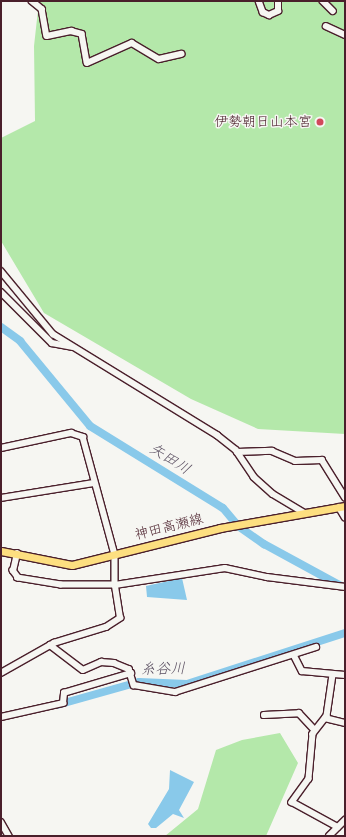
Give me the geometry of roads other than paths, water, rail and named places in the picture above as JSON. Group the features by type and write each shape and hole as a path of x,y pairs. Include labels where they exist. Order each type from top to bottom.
{"main road":[{"name":"神田高瀬線","path":"1,550 72,565 116,555 177,537 342,506"}],"street":[{"path":"32,1 42,10 48,36 71,31 82,34 87,63 132,43 159,59 181,54"},
{"path":"259,1 262,12 269,15 278,11 278,1"},
{"path":"324,1 332,11"},
{"path":"326,26 345,35"},
{"path":"1,271 40,322 74,348 217,435 237,452 269,490 306,513"},
{"path":"1,292 52,343 74,348"},
{"path":"1,448 71,433 80,434 94,483 104,505 116,555 115,585 120,618 116,622 50,645 1,673"},
{"path":"237,452 272,451 295,461 322,460 345,497"},
{"path":"1,498 94,483"},
{"path":"342,506 345,517"},
{"path":"17,553 13,571 18,578 61,585 115,585 225,568 266,577 345,586"},
{"path":"50,645 83,670 106,662 129,668 133,678"},
{"path":"1,717 63,703 64,697 133,678 175,692 294,655 316,646"},
{"path":"294,655 302,671 345,675"},
{"path":"333,675 325,718 314,729 309,779 292,802 338,827"},
{"path":"264,715 299,713 314,729"},
{"path":"325,718 345,723"},
{"path":"329,836 345,820"},
{"path":"1,822 9,836"}],"water":[{"path":"182,578 187,600 147,597 146,586"},
{"path":"170,770 194,782 179,810 184,818 173,814 156,828 151,828 148,824 169,789"}],"waterway":[{"name":"矢田川","path":"1,327 20,341 90,426 223,508 238,526 264,544 341,586"},
{"name":"糸谷川","path":"57,705 139,682 187,684 345,633"}],"place":[{"name":"伊勢朝日山本宮","path":"320,122"}]}
